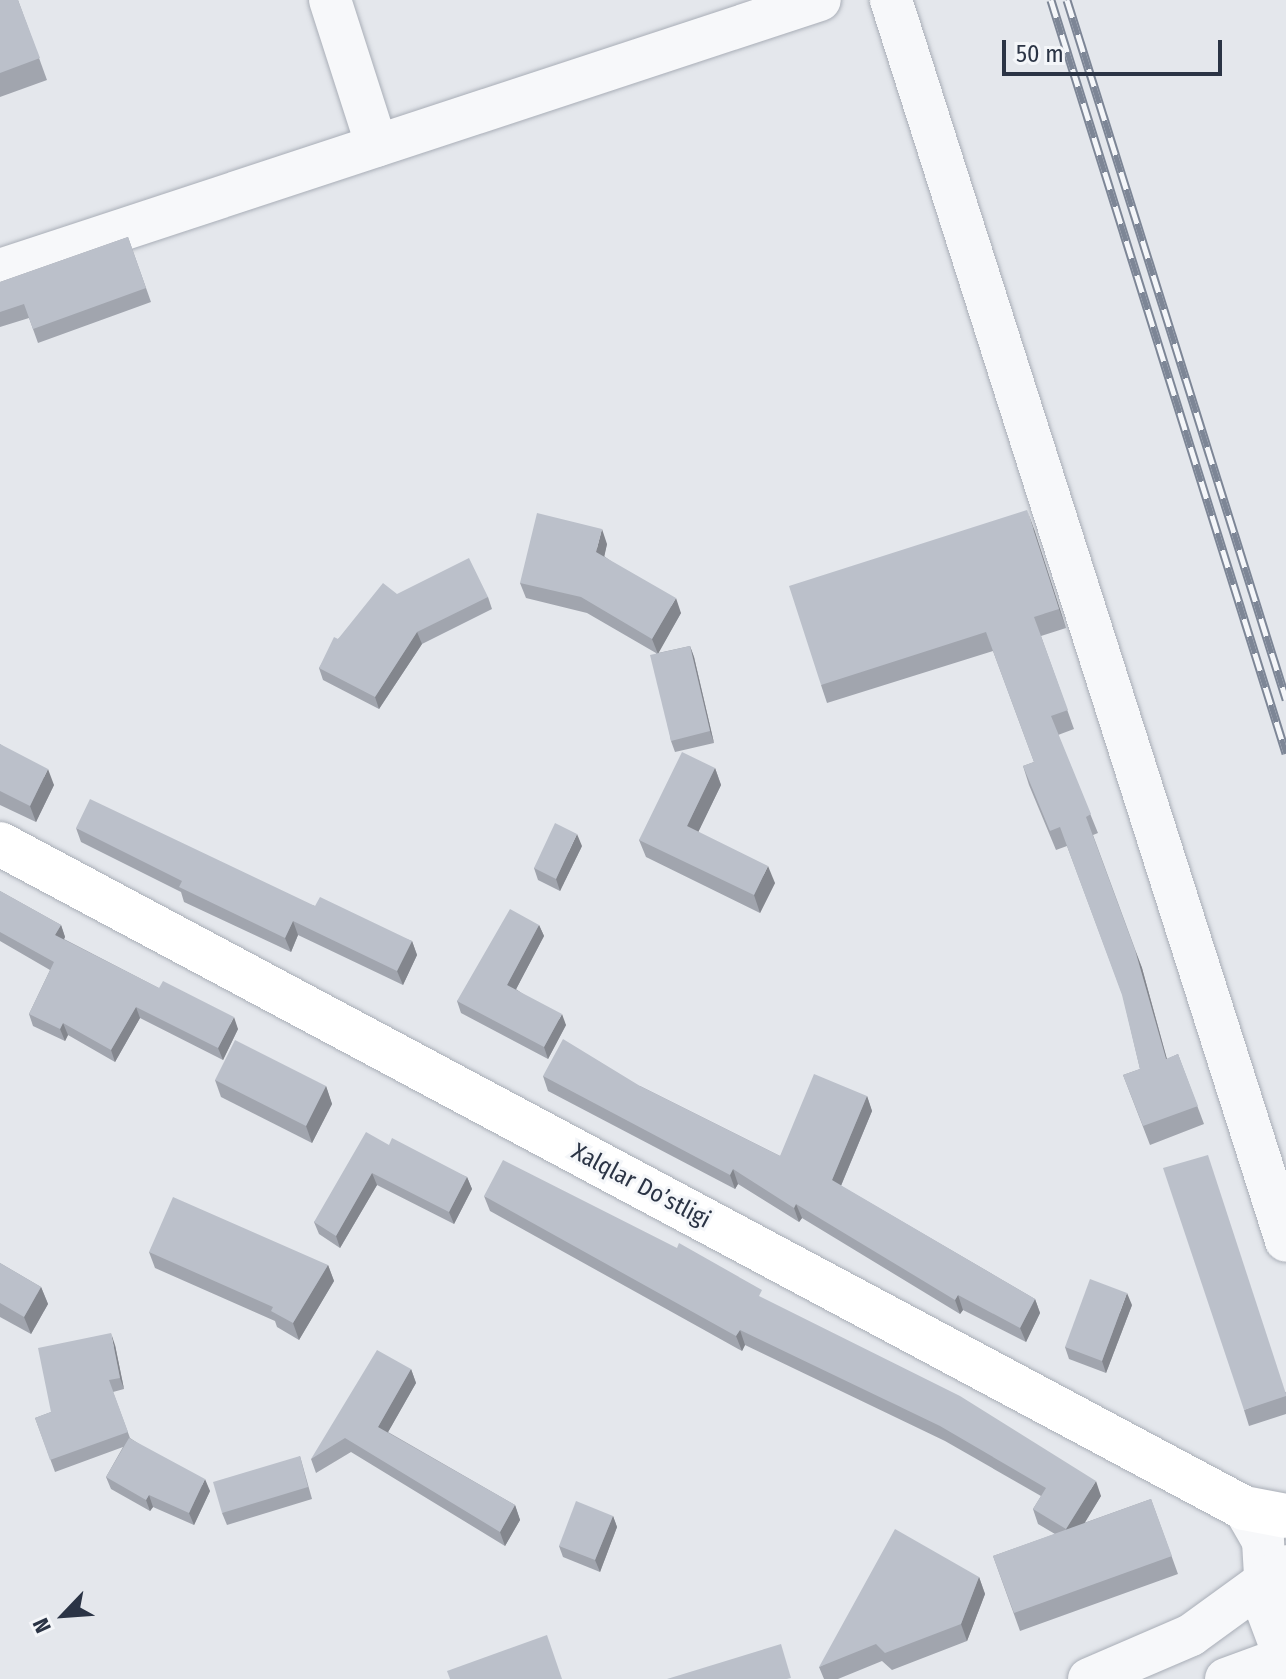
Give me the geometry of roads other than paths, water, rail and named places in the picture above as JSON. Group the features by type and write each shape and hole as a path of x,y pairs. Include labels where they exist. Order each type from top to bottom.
{"main road":[{"name":"Xalqlar Do’stligi","path":"0,844 1275,1515"}],"street":[{"path":"330,0 377,146"},
{"path":"0,270 820,0"},
{"path":"891,0 1286,1241"},
{"path":"1226,1679 1286,1657 1267,1610 1276,1574 1263,1541 1275,1515"},
{"path":"1089,1679 1191,1635 1276,1574"}],"railway":[{"path":"1051,0 1286,753"},
{"path":"1067,0 1286,699"}]}
